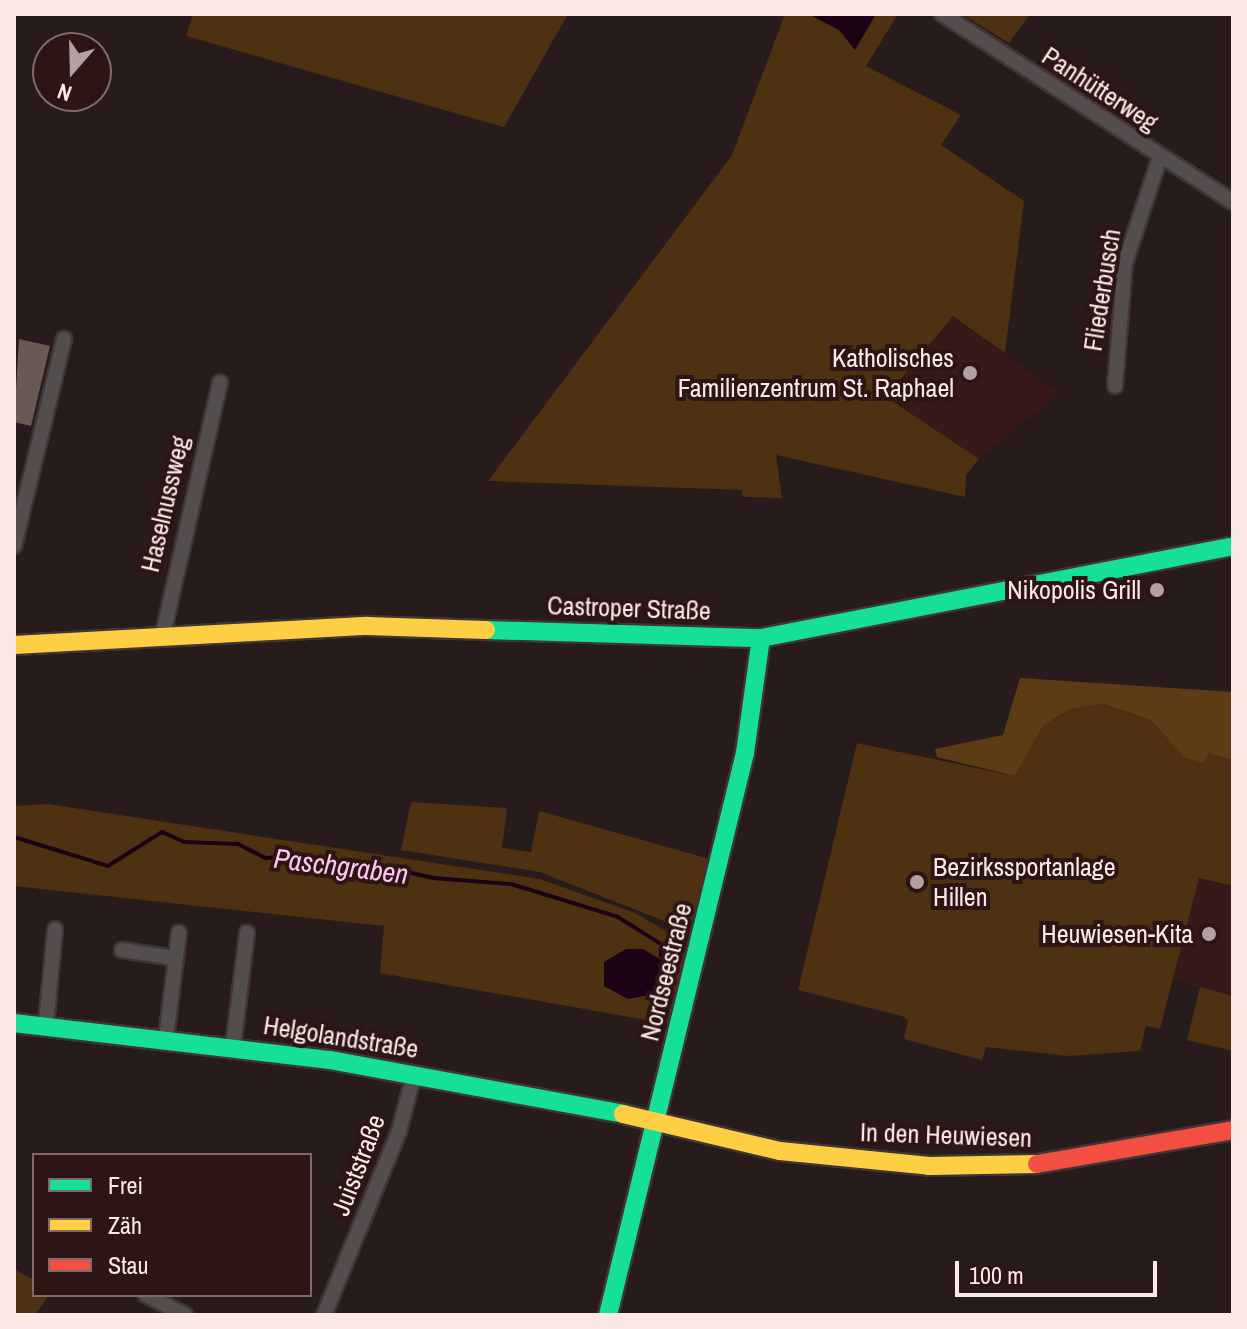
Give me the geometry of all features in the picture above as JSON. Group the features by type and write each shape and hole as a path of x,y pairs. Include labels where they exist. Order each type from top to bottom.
{"street":[{"name":"Panhütterweg","path":"942,14 1233,202"},
{"name":"Fliederbusch","path":"1115,386 1125,263 1160,157"},
{"path":"14,546 17,523 64,339"},
{"name":"Haselnussweg","path":"162,638 220,382"},
{"name":"Castroper Straße","path":"14,645 367,626 761,638 1233,546"},
{"name":"Nordseestraße","path":"608,1315 745,753 761,638"},
{"path":"46,1025 55,929"},
{"path":"166,1039 179,933"},
{"path":"233,1047 247,933"},
{"path":"122,950 175,958"},
{"name":"Helgolandstraße","path":"14,1023 233,1047 414,1075 657,1120"},
{"name":"Juiststraße","path":"324,1315 399,1131 414,1075"},
{"name":"In den Heuwiesen","path":"657,1120 780,1151 929,1166 1048,1164 1233,1130"},
{"path":"150,1297 185,1315"}],"shaded area":[{"path":"193,14 568,14 504,127 186,36"},
{"path":"785,14 898,14 866,66 961,115 941,145 1024,201 1005,353 953,316 886,397 979,459 966,475 965,497 776,455 782,498 743,497 742,490 488,481 732,155"},
{"path":"808,14 876,14 855,50 839,30"},
{"path":"962,14 1030,14 1009,43"},
{"name":"Katholisches Familienzentrum St. Raphael","path":"953,316 1060,393 979,459 886,398"},
{"path":"1020,678 1233,692 1233,760 1208,753 1204,763 1183,757 1151,720 1104,704 1070,709 1043,726 1015,776 937,757 935,749 1003,735"},
{"name":"Bezirkssportanlage Hillen","path":"1104,704 1151,720 1183,757 1208,752 1233,760 1233,886 1199,878 1160,1029 1146,1026 1140,1051 1069,1056 986,1047 982,1060 904,1039 908,1021 902,1016 798,990 857,743 1015,776 1043,726 1070,709"},
{"path":"411,802 507,808 502,848 531,852 539,811 710,859 692,932 540,872 401,850"},
{"path":"48,804 540,879 635,913 684,941 687,953 669,1024 380,973 384,926 14,886 14,806"},
{"name":"Heuwiesen-Kita","path":"1199,878 1233,887 1233,996 1173,980"},
{"path":"626,949 643,949 665,962 655,994 628,999 604,986 604,962"},
{"path":"1200,987 1233,996 1233,1051 1187,1040"},
{"path":"14,1269 32,1279 32,1297 48,1297 35,1315 14,1315"}],"building":[{"path":"19,339 50,346 31,426 14,422"}],"waterway":[{"name":"Paschgraben","path":"14,837 108,866 162,832 184,842 238,844 266,858 302,856 325,866 372,864 433,878 511,884 618,917 661,944 661,956"}],"traffic: fast":[{"path":"486,630 761,638 1233,546"},
{"path":"608,1315 745,753 761,638"},
{"path":"14,1023 330,1060 623,1114"}],"traffic: slow":[{"path":"14,645 367,626 486,630"},
{"path":"623,1114 780,1151 929,1166 1037,1164"}],"traffic: jam":[{"path":"1037,1164 1233,1130"}],"place":[{"name":"Katholisches Familienzentrum St. Raphael","path":"970,373"},
{"name":"Nikopolis Grill","path":"1157,590"},
{"name":"Bezirkssportanlage Hillen","path":"917,882"},
{"name":"Heuwiesen-Kita","path":"1209,934"}]}
